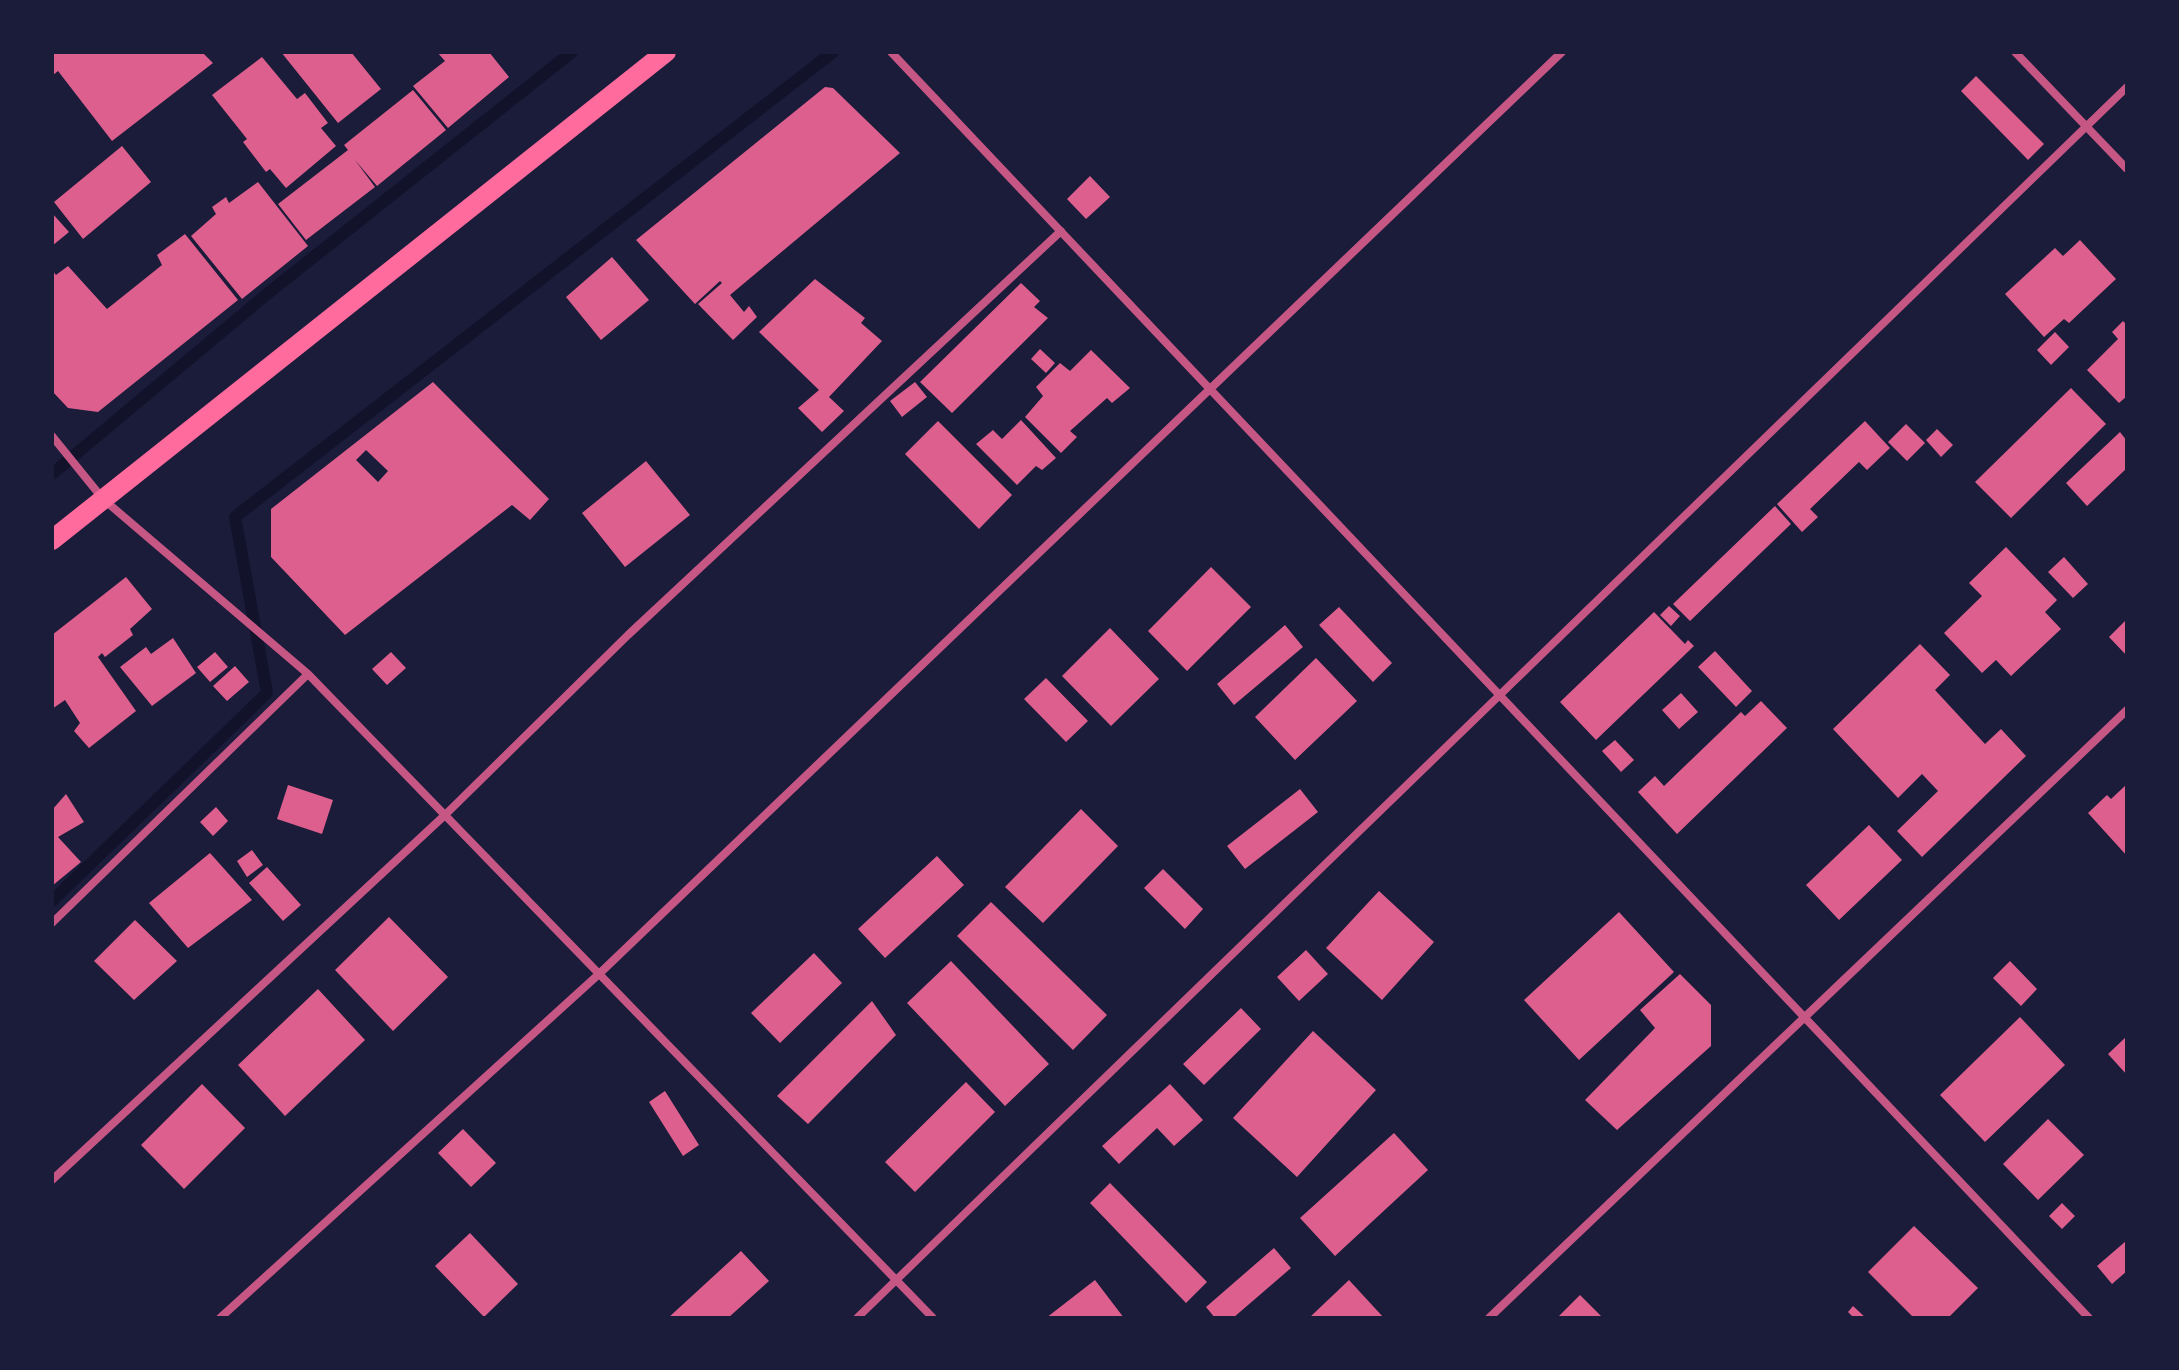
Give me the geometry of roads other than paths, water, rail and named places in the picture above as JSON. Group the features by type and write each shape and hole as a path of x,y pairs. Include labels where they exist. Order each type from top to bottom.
{"main road":[{"path":"52,540 666,52"}],"street":[{"path":"891,52 2089,1318"},
{"path":"220,1318 599,974 1562,52"},
{"path":"2015,52 2127,169"},
{"path":"857,1318 2127,87"},
{"path":"52,1180 445,815 628,635 1061,231"},
{"path":"52,436 103,499 308,674 933,1318"},
{"path":"52,923 308,674"},
{"path":"1489,1318 2127,710"}],"waterway":[{"path":"52,474 267,294 572,52"},
{"path":"52,901 267,693 235,517 833,52"}]}
